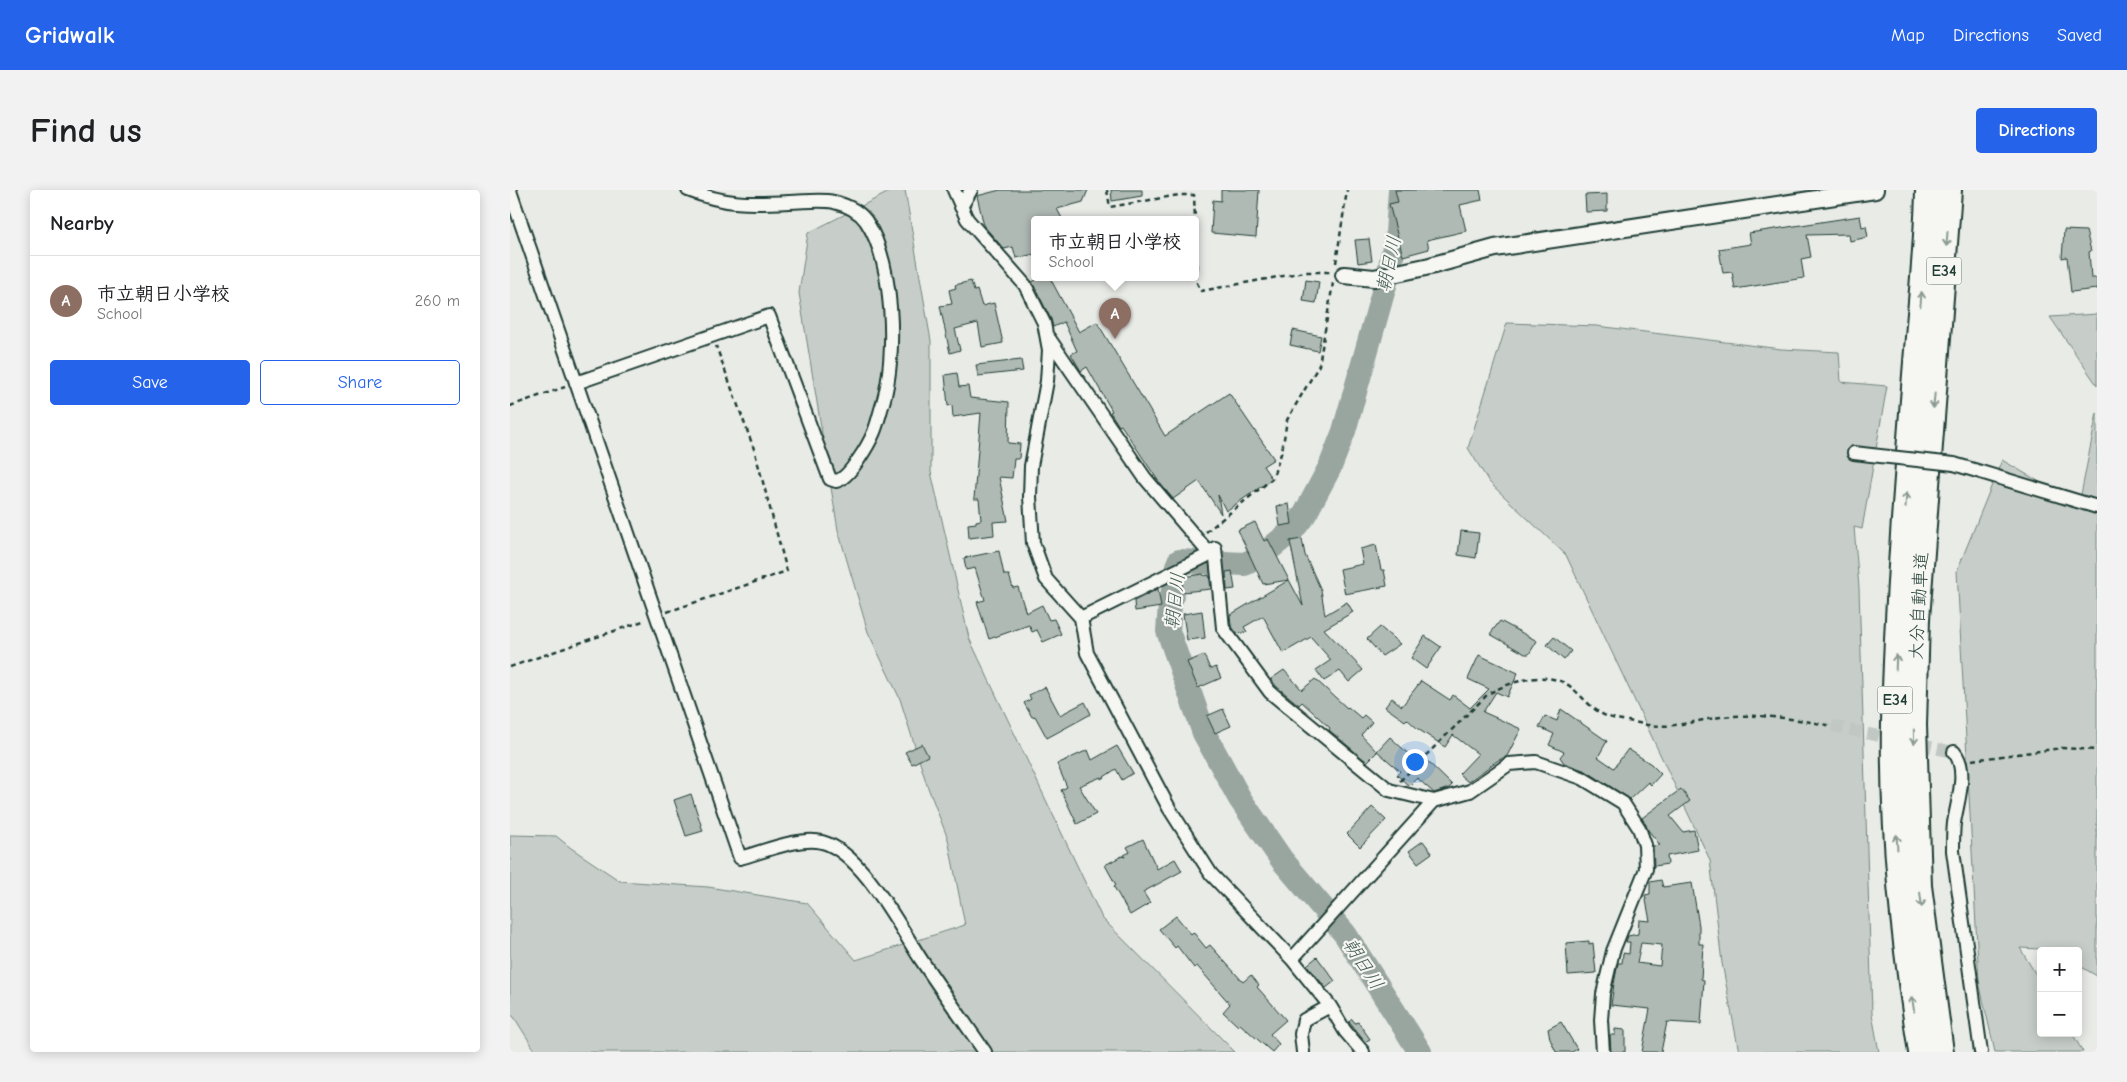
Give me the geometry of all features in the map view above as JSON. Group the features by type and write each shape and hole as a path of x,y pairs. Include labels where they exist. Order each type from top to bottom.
{"highway":[{"name":"大分自動車道","path":"1928,190 1928,350 1914,725 1919,886 1941,1052"},
{"name":"大分自動車道","path":"1921,1052 1910,980 1900,889 1895,801 1894,724 1898,618 1928,350 1949,190"}],"street":[{"path":"576,383 769,316 830,479 836,482 845,477 874,433 886,394 891,352 885,269 880,247 866,221 856,211 832,202 744,204 723,202 688,190"},
{"path":"954,190 967,219 1025,286 1044,323 1044,332 1049,350 1048,381 1031,466 1030,498 1033,544 1046,579 1081,618 1087,653 1169,808 1211,874 1292,959 1330,1006 1345,1031 1363,1052"},
{"path":"961,207 971,190"},
{"path":"1339,274 1374,278 1430,266 1495,248 1875,190"},
{"path":"510,192 740,858 805,841 820,841 846,854 864,873 886,904 922,961 985,1052"},
{"path":"1044,332 1145,478 1209,553"},
{"path":"1854,453 1954,464 2097,507"},
{"path":"1081,618 1209,553 1215,548 1223,628 1270,692 1390,790 1434,802"},
{"path":"1956,757 1961,778 1954,824 1953,851 1981,1052"},
{"path":"1292,959 1434,802 1470,791 1508,764 1536,762 1582,778 1623,804 1639,828 1645,845 1646,870 1613,951 1605,985 1601,1020 1603,1052"},
{"path":"1303,1052 1301,1034 1304,1020 1330,1006"}],"path":[{"path":"1107,190 1110,207 1179,195 1194,195 1195,216"},
{"path":"1197,539 1272,479 1282,451 1288,420 1319,365 1339,274 1347,190"},
{"path":"1197,281 1201,290 1305,272 1339,274"},
{"path":"510,667 787,571 754,448 712,336"},
{"path":"510,406 576,383"},
{"path":"1390,790 1488,694 1504,685 1520,681 1547,678 1561,680 1606,716 1647,725 1662,727 1724,717 1754,716 1794,718 1832,726"},
{"path":"1956,757 2062,748 2097,750"}],"shaded area":[{"path":"893,190 905,190 931,341 931,472 969,638 1102,918 1235,1052 536,1052 514,1017 510,1014 510,835 556,836 620,881 708,887 807,903 856,960 965,925 948,839 927,785 900,699 868,632 838,530 799,293 808,233"},
{"path":"2097,314 2097,385 2050,317"},
{"path":"1507,323 1597,326 1781,349 1839,352 1841,382 1887,386 1862,529 1854,527 1859,588 1872,1014 1879,1052 1739,1052 1722,963 1710,860 1566,555 1489,482 1468,448"},
{"path":"2097,413 2097,976 2082,967 2082,947 2020,948 2037,976 2037,1037 2074,1037 2083,1052 1995,1052 1979,982 1957,571 2002,460 2079,505"}],"building":[{"path":"1000,190 1088,190 1083,202 1057,209 1061,216 1031,216 1031,255 1016,258 1013,247 1004,249 984,226 977,196"},
{"path":"1111,190 1142,190 1142,196 1112,201"},
{"path":"1221,190 1259,190 1256,237 1211,233 1213,200 1221,201"},
{"path":"1395,190 1480,190 1482,200 1460,205 1466,231 1427,240 1429,249 1403,256 1389,204 1398,202"},
{"path":"1607,194 1607,211 1586,212 1585,195"},
{"path":"1860,216 1862,227 1866,226 1868,237 1850,241 1849,234 1807,235 1811,257 1801,259 1804,278 1735,289 1732,272 1723,273 1719,249 1751,244 1749,233"},
{"path":"2064,230 2086,231 2091,251 2089,252 2091,278 2097,278 2097,289 2071,292 2067,257 2062,258"},
{"path":"1369,239 1372,261 1358,263 1355,240"},
{"path":"1306,280 1319,282 1316,303 1303,301"},
{"path":"971,281 974,291 977,290 982,306 994,303 1003,343 982,347 978,323 955,329 960,350 950,353 940,306 952,304 949,290 956,288 955,285"},
{"path":"1052,281 1079,332 1097,322 1165,436 1229,393 1274,459 1263,466 1272,479 1226,511 1218,495 1221,514 1199,481 1173,499 1159,482 1121,425 1119,426 1087,367 1081,371 1071,354 1077,351 1064,322 1053,327 1051,319 1032,282"},
{"path":"1293,330 1321,336 1318,351 1290,345"},
{"path":"1021,360 1023,371 978,376 976,365"},
{"path":"957,373 959,387 968,386 970,398 1009,402 1008,443 1020,444 1019,459 1014,459 1012,478 999,477 1008,521 993,522 994,535 969,538 968,524 981,520 979,499 974,499 981,413 953,417 952,405 948,406 945,375"},
{"path":"1289,504 1292,524 1280,526 1277,506"},
{"path":"1255,522 1264,541 1268,539 1289,580 1263,584 1238,530"},
{"path":"1461,531 1479,533 1476,558 1458,555"},
{"path":"1302,539 1305,555 1321,590 1325,615 1347,602 1353,612 1324,629 1363,670 1349,682 1340,671 1324,681 1316,670 1331,660 1311,637 1283,653 1263,616 1244,627 1247,632 1237,634 1231,625 1230,615 1289,580 1303,606 1290,541"},
{"path":"1376,545 1381,570 1384,570 1387,586 1345,594 1340,569 1363,564 1360,549"},
{"path":"999,551 1004,575 1009,575 1013,588 1018,587 1026,613 1042,605 1049,620 1054,619 1061,634 1043,642 1037,630 1032,632 1029,625 989,639 977,602 985,600 975,568 966,570 964,558"},
{"path":"1232,571 1235,589 1227,590 1226,572"},
{"path":"1203,574 1204,576 1209,575 1211,589 1183,592 1182,577"},
{"path":"1158,589 1161,607 1135,611 1134,601"},
{"path":"1202,611 1205,638 1187,640 1183,614"},
{"path":"1500,621 1537,641 1529,654 1525,654 1490,634"},
{"path":"1380,627 1400,644 1382,656 1367,639"},
{"path":"1425,636 1441,647 1426,669 1411,658"},
{"path":"1554,637 1571,651 1564,660 1547,645"},
{"path":"1204,655 1210,669 1216,667 1221,678 1198,688 1187,662"},
{"path":"1479,655 1518,673 1507,697 1496,692 1483,712 1521,729 1507,756 1468,782 1459,774 1478,754 1453,735 1445,747 1418,729 1407,719 1405,721 1385,707 1392,698 1402,706 1421,681 1450,700 1453,695 1470,708 1489,689 1468,679"},
{"path":"1284,670 1302,690 1315,679 1347,708 1361,718 1364,715 1372,722 1361,735 1377,752 1367,762 1329,730 1330,728 1302,702 1299,705 1276,686 1271,679"},
{"path":"1045,687 1060,715 1085,702 1091,714 1047,738 1035,716 1032,717 1024,703 1031,699 1029,695"},
{"path":"1223,709 1231,726 1215,733 1207,716"},
{"path":"1561,709 1607,741 1598,757 1614,768 1628,749 1651,764 1661,774 1651,785 1648,782 1630,799 1586,771 1564,763 1560,757 1564,752 1549,745 1554,734 1539,727 1545,716 1557,721"},
{"path":"1390,737 1413,758 1419,753 1452,785 1449,788 1434,793 1417,778 1409,786 1397,775 1400,771 1377,751"},
{"path":"922,744 928,756 912,764 905,752"},
{"path":"1117,746 1133,773 1122,780 1116,769 1101,779 1101,777 1079,786 1096,814 1077,824 1061,790 1067,787 1057,764 1088,750 1092,760"},
{"path":"1681,789 1690,801 1670,816 1683,832 1694,830 1698,850 1667,856 1668,864 1654,866 1653,846 1660,845 1648,830 1642,818"},
{"path":"691,794 703,831 686,836 674,800"},
{"path":"1372,807 1386,820 1360,847 1347,834"},
{"path":"1143,839 1157,869 1175,859 1182,871 1143,892 1150,903 1130,915 1114,887 1116,885 1105,865 1122,856 1125,857 1124,855 1130,852 1127,847"},
{"path":"1423,841 1432,853 1418,863 1409,851"},
{"path":"1661,880 1663,887 1692,883 1699,926 1699,944 1703,944 1701,979 1704,980 1701,1024 1667,1022 1661,1052 1642,1052 1650,1009 1611,1005 1618,963 1622,963 1623,953 1629,954 1630,942 1626,942 1628,936 1638,934 1639,920 1650,921 1645,895 1650,894 1650,882","holes":["1641,943 1662,945 1660,966 1637,963"]},
{"path":"1176,916 1206,948 1210,945 1243,982 1251,975 1259,985 1257,987 1286,1020 1270,1034 1279,1044 1272,1052 1223,1012 1230,1004 1197,966 1194,968 1177,946 1175,948 1159,929"},
{"path":"1589,941 1589,944 1593,943 1596,973 1568,975 1566,943"},
{"path":"1317,957 1335,981 1326,988 1307,965"},
{"path":"1352,1019 1355,1023 1358,1022 1370,1039 1365,1042 1349,1022"},
{"path":"1561,1022 1577,1049 1572,1052 1556,1052 1550,1039 1548,1029"},
{"path":"1615,1029 1625,1030 1625,1052 1611,1052 1610,1035 1615,1035"}],"waterway":[{"name":"朝日川","path":"1400,190 1397,233 1389,271 1344,431 1330,467 1305,514 1292,531 1262,555 1245,564 1179,561 1170,605 1168,631 1204,733 1240,799 1282,860 1345,934 1420,1052"}],"tunnel":[{"path":"1832,726 1954,752"}],"place":[{"name":"市立朝日小学校","path":"1115,339"}]}
